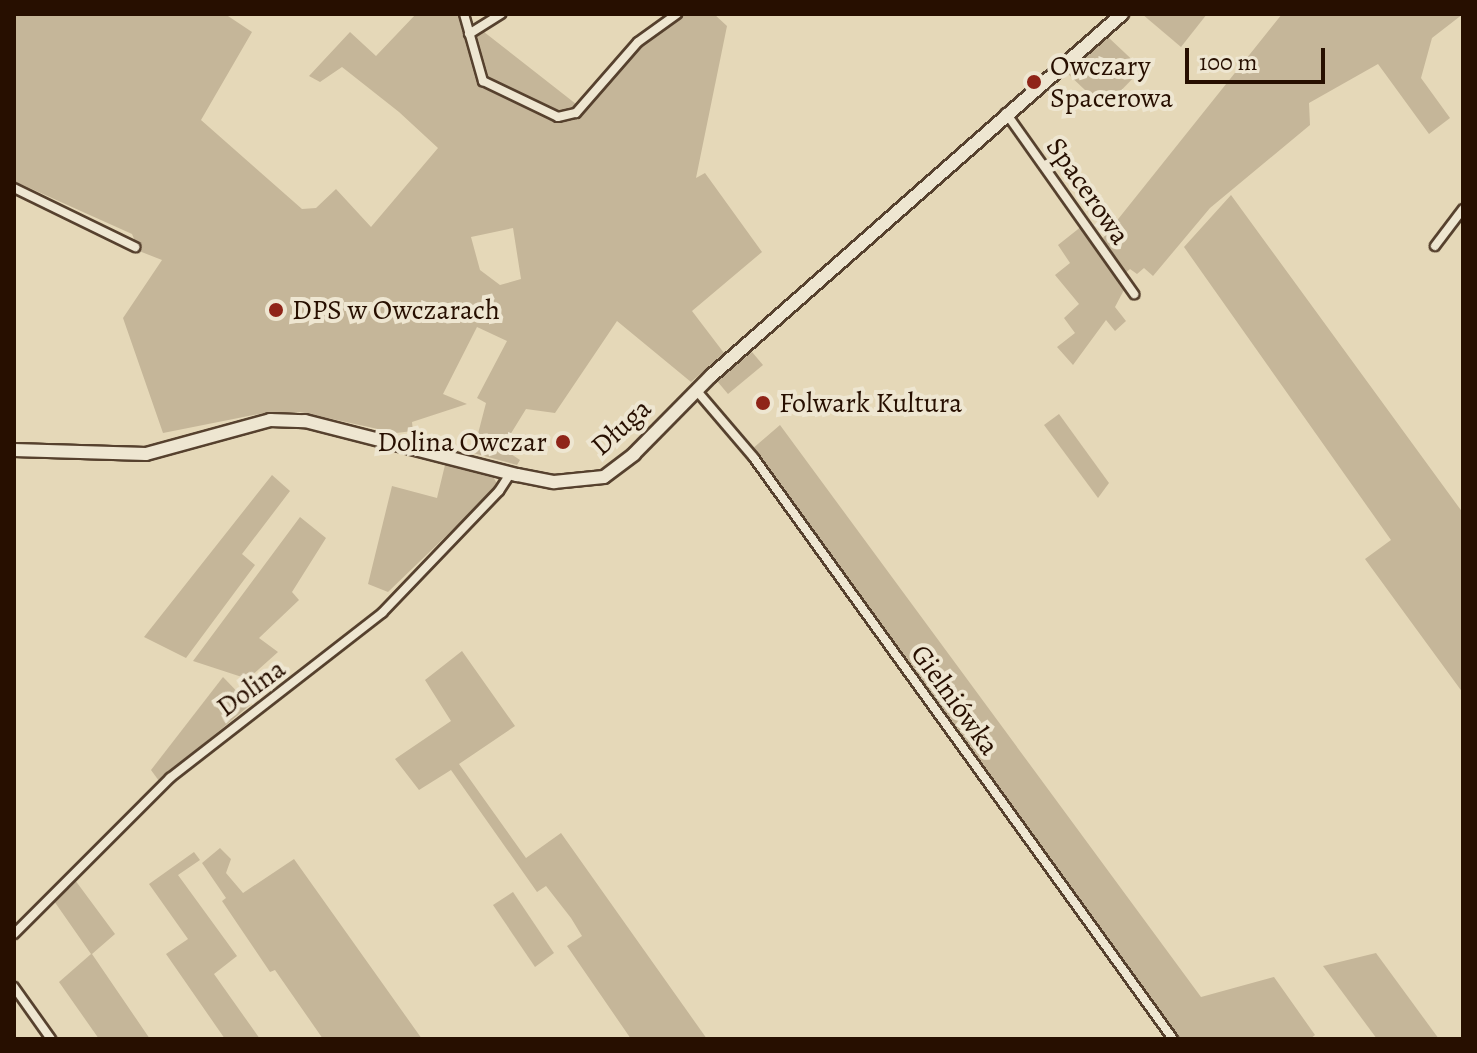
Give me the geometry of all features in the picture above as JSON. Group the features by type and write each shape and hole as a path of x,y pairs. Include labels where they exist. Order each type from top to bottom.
{"street":[{"path":"464,14 483,81 545,113 568,117 638,42 677,14"},
{"path":"469,34 501,14"},
{"name":"Długa","path":"14,450 146,454 270,420 305,421 450,455 510,474 554,482 604,477 634,454 696,390 1006,113 1122,14"},
{"name":"Spacerowa","path":"1006,113 1134,294"},
{"path":"14,188 135,247"},
{"path":"1435,246 1463,209"},
{"name":"Gielniówka","path":"696,390 754,458 1173,1039"},
{"name":"Dolina","path":"14,934 170,778 382,613 499,491 510,474"},
{"path":"14,987 51,1039"}],"shaded area":[{"path":"14,14 225,14 252,32 201,120 302,209 316,208 336,189 371,227 438,148 342,67 320,82 309,76 350,32 376,56 416,14 461,14 576,104 676,14 714,14 727,26 696,178 705,173 762,252 692,311 724,353 691,382 617,321 555,413 526,409 502,448 520,460 517,465 473,453 486,403 477,398 507,341 477,327 443,394 467,404 412,422 413,431 396,433 300,412 264,413 163,433 123,318 162,260 139,251 132,234 14,181","holes":["513,228 521,279 500,285 480,270 471,237"]},
{"path":"1142,14 1207,14 1181,47"},
{"path":"1282,14 1463,14 1432,38 1421,78 1450,118 1429,134 1378,64 1309,103 1310,125 1210,208 1153,276 1144,268 1137,274 1130,269 1123,275 1103,238"},
{"path":"1108,37 1142,69 1104,108 1066,72"},
{"path":"1231,195 1463,513 1463,693 1365,559 1391,540 1184,247"},
{"path":"1082,226 1125,288 1115,307 1126,321 1115,331 1106,320 1073,365 1057,347 1075,333 1064,318 1079,304 1055,275 1070,263 1058,245"},
{"path":"752,352 763,365 728,394 717,381"},
{"path":"1059,414 1109,483 1098,498 1044,425"},
{"path":"780,425 1201,997 1274,977 1315,1035 1310,1039 1178,1039 751,450"},
{"path":"445,465 494,478 498,486 388,592 368,584 392,486 437,498"},
{"path":"272,475 290,491 242,554 255,565 186,658 144,637"},
{"path":"300,517 326,538 292,592 299,600 259,638 278,652 248,679 193,661"},
{"path":"462,651 515,726 459,764 526,858 561,833 707,1039 631,1039 567,946 582,936 571,918 546,886 537,892 451,770 419,790 395,759 451,721 425,680"},
{"path":"223,677 250,705 159,781 151,770"},
{"path":"220,848 231,859 226,873 243,893 294,859 422,1039 323,1039 275,970 270,972 222,901 226,898 202,863"},
{"path":"194,852 200,860 178,875 237,956 214,974 260,1039 225,1039 166,954 188,939 149,884"},
{"path":"75,880 115,934 92,954 150,1039 99,1039 59,982 91,954 54,901"},
{"path":"513,892 554,953 535,967 493,905"},
{"path":"1376,953 1439,1039 1377,1039 1323,966"}],"place":[{"name":"Owczary Spacerowa","path":"1034,82"},
{"name":"DPS w Owczarach","path":"276,310"},
{"name":"Folwark Kultura","path":"763,403"},
{"name":"Dolina Owczar","path":"563,442"}]}
